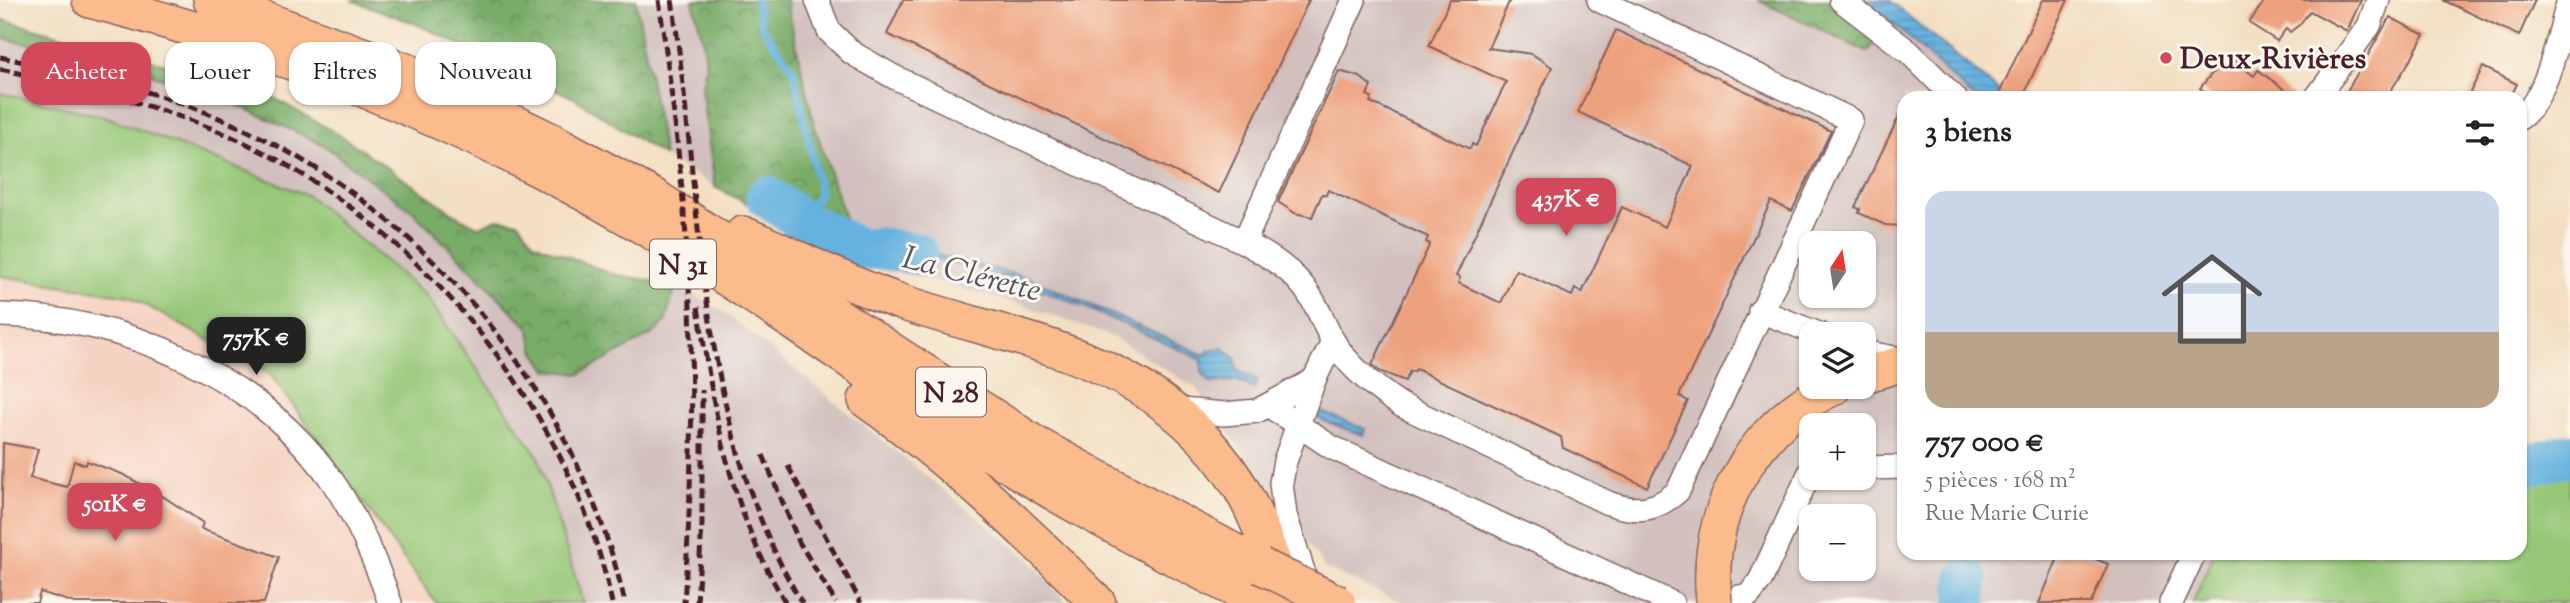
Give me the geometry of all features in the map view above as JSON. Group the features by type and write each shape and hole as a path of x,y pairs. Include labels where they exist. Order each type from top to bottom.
{"highway":[{"name":"N 28","path":"90,0 207,34 390,102 547,174 640,207 1112,488 1338,603"},
{"name":"N 28","path":"211,0 409,72 501,114 640,207 1003,462 1101,519 1261,603"},
{"name":"N 31","path":"640,207 902,302 1036,340 1115,372 1171,409 1220,458 1240,487 1257,521 1287,603"},
{"name":"N 31","path":"640,207 740,312 925,443 1042,547 1097,603"},
{"path":"1876,371 1897,363"},
{"path":"1712,597 1713,558 1719,522 1745,466 1779,425 1813,399"}],"street":[{"path":"817,0 829,31 852,53 883,71 1244,242 1279,262 1310,294 1333,341 1372,386 1401,405 1608,503 1627,510 1646,510 1664,504 1678,491 1851,120 1600,0"},
{"path":"1244,242 1354,0"},
{"path":"1841,0 1909,52 1948,91"},
{"path":"2321,91 2369,26 2378,0"},
{"path":"2527,112 2546,79 2569,0"},
{"path":"1760,311 1799,326"},
{"path":"0,315 82,324 146,342 208,372 262,409 289,433 329,477 364,536 390,603"},
{"path":"1314,603 1284,515 1282,496 1285,461 1300,427 1314,380 1333,341"},
{"path":"1876,355 1897,359"},
{"path":"1171,409 1224,414 1257,411 1314,380"},
{"path":"1268,405 1332,447 1672,603"},
{"path":"1876,468 1897,467"},
{"path":"1712,597 1749,595 1760,581 1802,490"},
{"path":"2171,603 2190,560"}],"shaded area":[{"path":"636,0 693,0 697,23 702,31 706,75 701,87 715,187 664,156"},
{"path":"786,0 1758,0 1867,52 1892,23 1966,91 1897,91 1897,560 2211,560 2193,603 1404,603 1326,569 1197,389 1115,338 1023,305 859,261 814,124"},
{"path":"0,38 21,42 21,98 0,93"},
{"path":"151,74 165,79 165,105 238,105 322,144 412,211 529,328 535,352 665,322 676,285 724,312 1031,561 1067,603 583,603 538,456 425,295 307,195 107,117 54,105 151,105"},
{"path":"0,276 129,296 271,375 436,603 0,603"}],"green space":[{"path":"351,0 636,0 664,156 574,98 556,90 556,42 455,42 414,23"},
{"path":"693,0 786,0 814,124 859,261 715,187 701,87 706,65 705,54"},
{"path":"1758,0 1861,0 1892,23 1867,52"},
{"path":"0,19 84,42 21,42 0,38"},
{"path":"151,60 165,64 165,79 151,74"},
{"path":"0,93 21,98 21,105 54,105 107,117 307,195 425,295 538,456 583,603 436,603 271,375 129,296 0,276"},
{"path":"275,98 343,137 462,219 480,227 497,219 519,222 534,243 612,274 676,285 665,322 654,333 580,374 547,370 535,352 529,328 469,267 412,211 322,144 238,105 275,105"},
{"path":"2570,474 2570,603 2193,603 2211,560 2527,560 2527,485"}],"water":[{"path":"1861,0 1889,0 1999,91 1966,91 1900,29"},
{"path":"859,246 925,252 1029,278 1204,355 1210,350 1223,348 1235,358 1237,371 1258,380 1254,389 1237,380 1211,383 1202,372 1202,360 1060,297 949,262 886,252 863,254"},
{"path":"1319,411 1365,429 1363,435 1316,418"}],"building":[{"path":"903,0 1309,0 1219,193 887,34"},
{"path":"1450,0 1510,0 1488,48 1532,54 1552,67 1456,276 1460,278 1458,283 1501,303 1516,270 1572,296 1575,289 1582,293 1622,207 1665,227 1693,166 1578,112 1616,30 1831,131 1792,211 1771,201 1679,396 1688,401 1647,487 1563,448 1561,437 1416,369 1414,372 1410,371 1405,381 1379,371 1372,365 1430,244 1426,242 1428,237 1328,190 1326,195 1322,194 1312,217 1295,213 1278,202 1339,71 1360,77 1371,86 1367,95 1372,97 1370,102 1470,149 1472,144 1476,146 1506,82 1429,46"},
{"path":"2043,0 2068,0 2025,91 2000,91"},
{"path":"2265,0 2361,0 2347,31 2310,11 2299,25 2290,32 2286,29 2277,41 2249,23"},
{"path":"2443,0 2535,0 2519,36"},
{"path":"2390,17 2424,35 2390,91 2347,91"},
{"path":"2233,59 2254,76 2258,70 2286,91 2204,91 2200,88 2221,62 2227,66"},
{"path":"2483,67 2517,84 2514,91 2471,91"},
{"path":"1897,120 1897,226 1885,225 1859,213 1860,209 1855,207"},
{"path":"3,443 38,449 30,478 67,487 74,461 86,465 87,461 122,474 164,497 203,523 201,529 279,557 264,603 75,603 40,592 37,603 0,603"},
{"path":"2057,560 2098,560 2108,564 2091,603 2039,603"}],"waterway":[{"path":"756,0 762,28 793,69 820,192 804,222"},
{"name":"La Clérette","path":"767,197 804,222 861,250 877,248 917,254"},
{"path":"2527,466 2570,454"},
{"path":"1966,603 1967,579"}],"railway":[{"path":"659,0 680,172 690,300 691,441 684,603"},
{"path":"672,0 698,232 722,386 740,461 767,534 802,603"},
{"path":"0,57 138,89 219,118 293,154 361,200 424,252 480,312 529,378 569,449 602,524 625,603"},
{"path":"0,69 123,99 214,129 308,178 370,222 427,274 479,332 524,394 562,461 592,531 612,603"},
{"path":"698,307 718,423 737,496 766,567 786,603"},
{"path":"697,603 702,524 702,390"},
{"path":"763,455 799,542 836,603"},
{"path":"788,466 861,603"}],"place":[{"name":"Deux-Rivières","path":"2166,58"}]}
